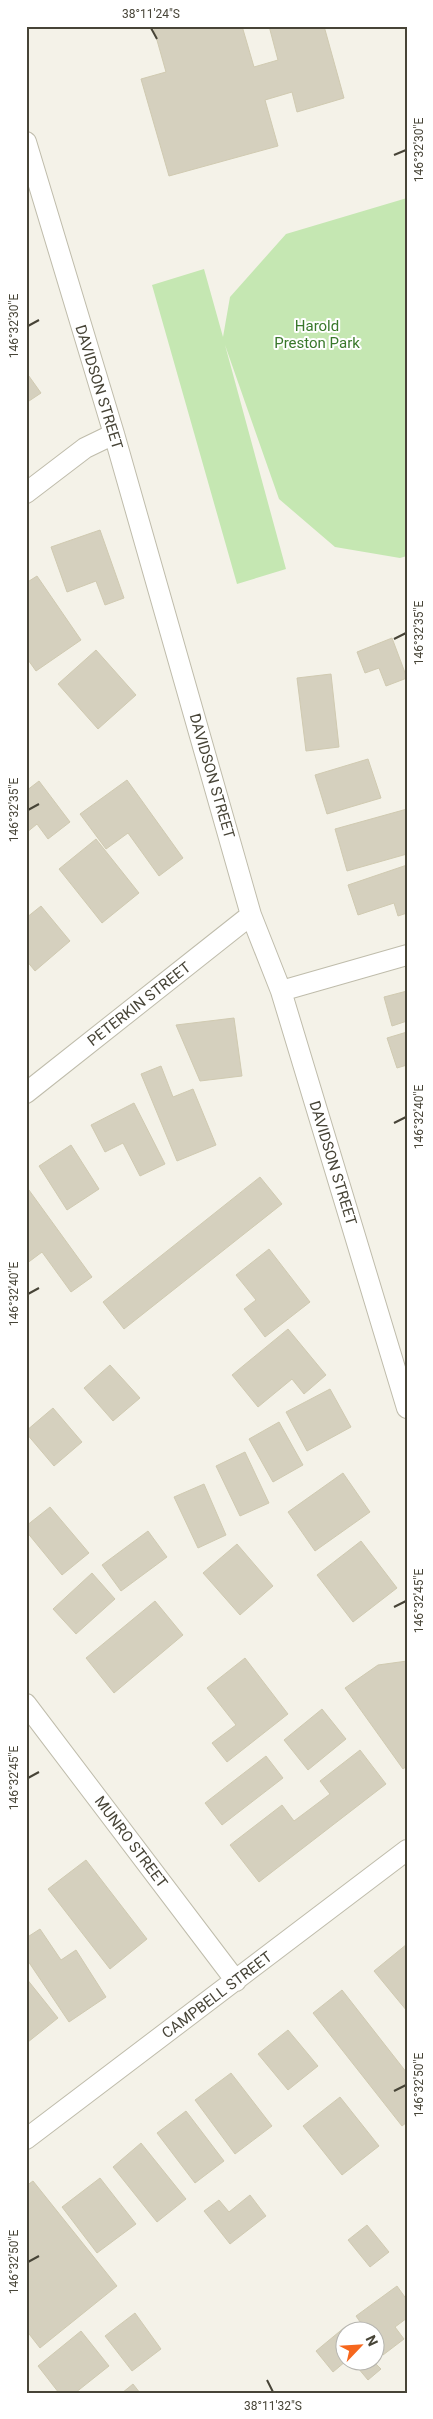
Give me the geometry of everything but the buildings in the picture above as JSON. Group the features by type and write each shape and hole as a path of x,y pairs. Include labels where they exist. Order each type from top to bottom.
{"street":[{"name":"DAVIDSON STREET","path":"26,142 114,434 251,915 281,991 407,1408"},
{"path":"26,493 85,448 114,434"},
{"name":"PETERKIN STREET","path":"26,1093 251,915"},
{"path":"281,991 407,955"},
{"name":"MUNRO STREET","path":"26,1704 236,1980"},
{"name":"CAMPBELL STREET","path":"26,2139 407,1850"}],"green space":[{"name":"Harold Preston Park","path":"407,198 407,556 400,558 335,547 279,499 225,345 286,569 237,584 152,285 204,269 223,337 230,297 286,234"}]}
